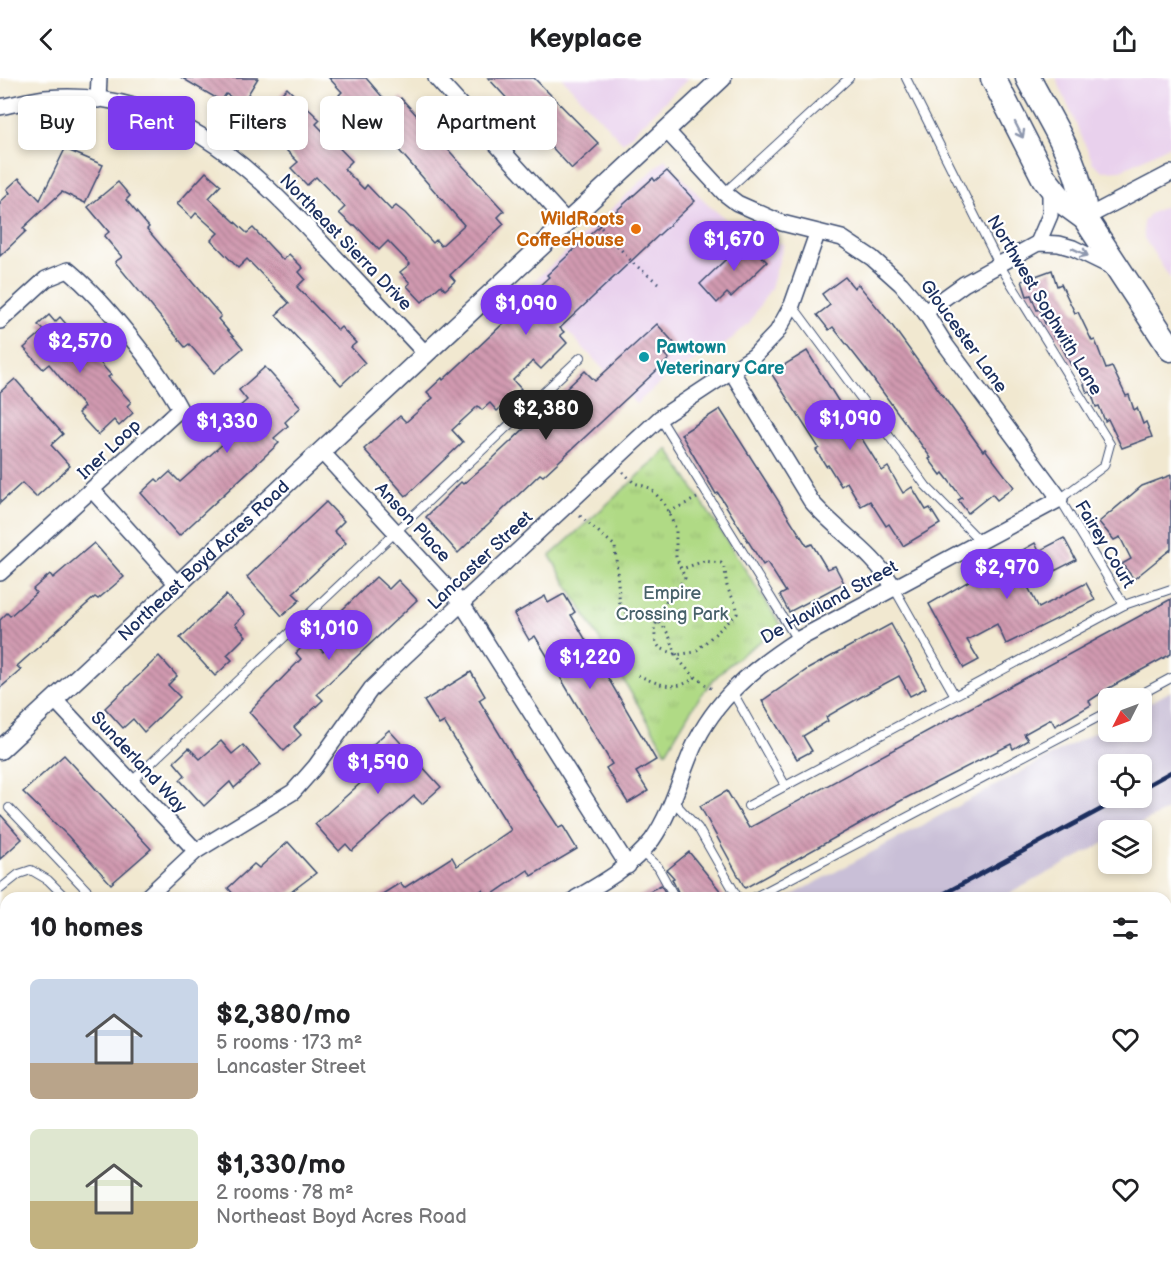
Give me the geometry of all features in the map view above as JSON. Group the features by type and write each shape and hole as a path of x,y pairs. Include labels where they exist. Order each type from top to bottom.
{"highway":[{"path":"993,78 1050,185 1063,202 1085,218 1171,349"},
{"path":"1028,78 1074,164 1084,193 1085,218"}],"street":[{"path":"98,100 99,78"},
{"path":"435,78 567,222"},
{"name":"Northeast Boyd Acres Road","path":"0,750 722,78"},
{"name":"Northeast Sierra Drive","path":"0,107 45,98 98,100 149,111 204,135 244,165 286,204 425,353"},
{"name":"Gloucester Lane","path":"666,130 724,193 761,216 817,234 842,238 872,258 901,284 925,312 945,344 1060,499"},
{"path":"1085,218 1171,173"},
{"path":"1038,243 1050,215 1050,185"},
{"name":"Lancaster Street","path":"152,892 196,851 293,792 315,767 371,689 660,418 754,356 777,332 792,305 817,234"},
{"path":"925,312 964,284 1038,243 1059,244 1073,248 1119,271"},
{"name":"Iner Loop","path":"0,321 46,279 68,270 86,285 168,388 180,409 93,491 0,573"},
{"path":"732,372 812,501 826,519 873,558 894,588"},
{"name":"Anson Place","path":"321,451 462,604 628,866"},
{"path":"93,491 177,584"},
{"name":"De Haviland Street","path":"586,892 628,866 652,839 672,800 694,745 729,695 757,666 797,640 1060,499"},
{"name":"Sunderland Way","path":"54,699 196,851"}],"lane":[{"path":"724,193 849,78"},
{"name":"Northwest Sophwith Lane","path":"906,78 999,264 1110,444 1104,466 1060,499"},
{"path":"792,305 926,486 981,542"},
{"path":"131,782 581,357"},
{"path":"660,418 797,640"},
{"name":"Fairey Court","path":"1060,499 1124,605"},
{"path":"894,588 954,694"},
{"path":"748,806 1124,605 1171,589"},
{"path":"1152,688 1171,678"},
{"path":"729,695 785,785"},
{"path":"764,892 1098,717"},
{"path":"672,800 698,828 735,892"},
{"path":"9,808 88,892"},
{"path":"641,852 658,867 672,892"},
{"path":"0,889 19,874 32,870 48,880 60,892"}],"path":[{"path":"597,224 634,264 658,283"},
{"path":"614,461 634,483 657,493 676,529 676,557 685,578 670,596 654,628 656,643 660,648 677,655 694,652 738,614 738,605 727,586 725,568 721,563 693,563 682,569"},
{"path":"669,512 706,491"},
{"path":"569,503 584,520 615,546 620,607 631,615 643,615 657,621 666,629 677,655 695,676 729,695"},
{"path":"638,675 668,686 681,685 695,676"}],"shaded area":[{"path":"562,78 689,78 623,143"},
{"path":"1056,78 1171,78 1171,145 1121,170 1103,171 1093,163"},
{"path":"665,159 708,205 731,223 759,238 784,244 771,288 749,323 726,344 668,376 636,404 527,288"},
{"path":"1171,203 1171,280 1144,238 1143,222 1148,215"},
{"path":"1171,691 1171,808 1148,820 1098,820 1098,846 1012,892 798,892 1098,730 1098,742 1152,742 1152,701"}],"green space":[{"name":"Empire Crossing Park","path":"668,449 782,627 741,655 710,683 666,752 550,556"}],"building":[{"path":"182,78 258,78 247,96 226,94 213,96"},
{"path":"329,78 366,78 382,96 340,96 342,92"},
{"path":"488,78 534,78 552,96 505,96"},
{"path":"287,88 295,96 279,96"},
{"path":"404,101 416,114 416,150 448,150 504,211 498,217 504,224 450,275 455,281 445,290 441,285 422,302 407,286 410,283 400,272 410,264 388,241 379,250 355,225 353,226 339,213 345,207 316,177 307,185 291,168 298,162 286,150 308,150 308,108 320,120 316,124 320,128 320,150 341,150 352,161 344,169 364,189 367,185 391,210 396,206 405,213 433,243 436,240 441,246 464,225 399,150 404,150"},
{"path":"557,101 599,144 572,169 554,150 557,150"},
{"path":"65,150 103,165 85,203 62,192 23,228 26,231 0,256 0,202 10,193 7,189 19,178 40,200"},
{"path":"667,171 695,201 560,328 564,332 560,335 567,343 541,369 533,361 513,380 521,389 497,411 490,403 482,410 478,406 452,430 463,442 406,496 364,449 400,416 406,422 433,398 427,392 442,378 443,380 539,290 537,288 549,277 547,275 653,178 655,181"},
{"path":"206,172 221,185 209,198 247,233 253,228 283,260 289,254 303,268 299,272 305,279 297,287 338,330 341,327 356,343 351,347 365,363 341,385 276,315 289,303 247,259 238,268 211,240 218,233 196,213 192,218 177,204"},
{"path":"118,182 130,196 126,200 149,227 147,229 221,316 218,319 243,348 214,373 189,344 185,347 115,262 122,257 104,236 109,232 88,207"},
{"path":"746,240 767,262 731,297 727,293 717,303 700,284"},
{"path":"1052,270 1057,286 1061,284 1092,341 1095,340 1106,369 1112,367 1126,396 1129,395 1134,410 1137,408 1143,424 1146,422 1152,437 1122,448 1108,419 1105,421 1099,406 1096,407 1091,392 1087,393 1077,363 1071,365 1057,337 1054,338 1048,323 1045,324 1040,309 1037,310 1031,295 1027,296 1022,281"},
{"path":"845,277 854,288 858,284 891,324 983,451 985,449 1014,487 997,500 992,494 968,513 958,500 962,498 929,459 931,458 865,368 833,327 829,330 817,315 830,305 822,294"},
{"path":"49,315 55,322 60,317 111,375 108,377 131,402 127,406 133,413 119,426 114,420 98,435 78,413 84,407 49,364 43,369 24,348 44,330 38,325"},
{"path":"657,324 675,344 664,354 669,359 543,476 540,474 458,553 426,517 461,482 463,484 489,462 585,371 595,381"},
{"path":"807,351 882,471 888,467 903,493 912,487 926,510 930,508 940,524 903,546 889,524 886,526 870,501 861,506 847,482 841,486 816,450 819,448 771,373"},
{"path":"265,367 301,407 285,422 288,426 274,438 279,443 179,536 141,493 156,479 159,482 170,472 180,482 225,442 214,429 247,400 239,390"},
{"path":"15,379 63,434 51,445 70,466 36,497 22,483 0,503 0,392"},
{"path":"720,409 807,546 812,544 827,569 835,566 844,583 789,612 780,595 786,592 767,562 763,565 718,493 716,494 681,434"},
{"path":"1171,475 1171,549 1134,579 1122,564 1131,559 1120,537 1114,540 1099,522 1142,486"},
{"path":"326,502 344,521 334,531 346,543 293,593 300,600 282,616 247,577"},
{"path":"1064,538 1076,560 1027,585 1039,608 1086,583 1095,600 1006,644 997,624 967,640 979,660 964,668 929,604 1035,543 1039,551"},
{"path":"94,543 124,577 98,599 95,597 17,666 21,670 0,688 0,620 7,613 10,616 36,593 33,589 50,574 53,578"},
{"path":"376,577 389,589 398,580 417,600 317,694 323,700 294,727 301,735 284,751 249,712 301,659 296,653 311,639 323,652 353,623 342,610"},
{"path":"564,594 575,612 571,615 656,760 636,772 648,791 628,803 606,768 612,764 563,682 535,636 529,640 514,614 545,596 548,603"},
{"path":"226,595 245,614 235,624 246,636 227,655 232,660 215,676 180,638"},
{"path":"1171,599 1171,654 1109,688 1098,688 1098,695 1089,701 1091,705 1055,726 1051,719 1024,734 1028,740 1013,749 1011,744 904,799 745,888 700,806 727,791 749,828"},
{"path":"891,624 926,688 910,696 899,676 871,691 826,717 828,721 803,736 812,751 797,759 762,701 808,669"},
{"path":"159,656 177,676 168,685 180,697 144,732 133,719 123,728 105,708"},
{"path":"471,672 485,696 479,700 526,778 559,828 563,826 577,849 531,876 528,870 496,892 482,890 478,892 386,892 400,883 404,888 452,857 457,866 511,830 444,722 439,725 424,701"},
{"path":"389,730 441,787 422,804 414,796 352,851 346,844 339,851 315,824 384,762 370,747"},
{"path":"221,741 232,754 243,745 260,765 234,788 230,782 204,806 180,780 185,775 174,762 189,748 200,759"},
{"path":"64,755 151,849 111,884 68,836 23,792"},
{"path":"0,814 22,839 0,859"},
{"path":"288,842 316,873 291,892 232,892 228,888 254,864 259,868"},
{"path":"689,852 721,892 678,892 672,879 674,878 667,870"},
{"path":"661,885 665,892 648,892"}],"railway":[{"path":"1152,782 1171,772"},
{"path":"947,892 1103,808"}],"place":[{"name":"WildRoots CoffeeHouse","path":"636,229"},
{"name":"Pawtown Veterinary Care","path":"644,357"}]}
